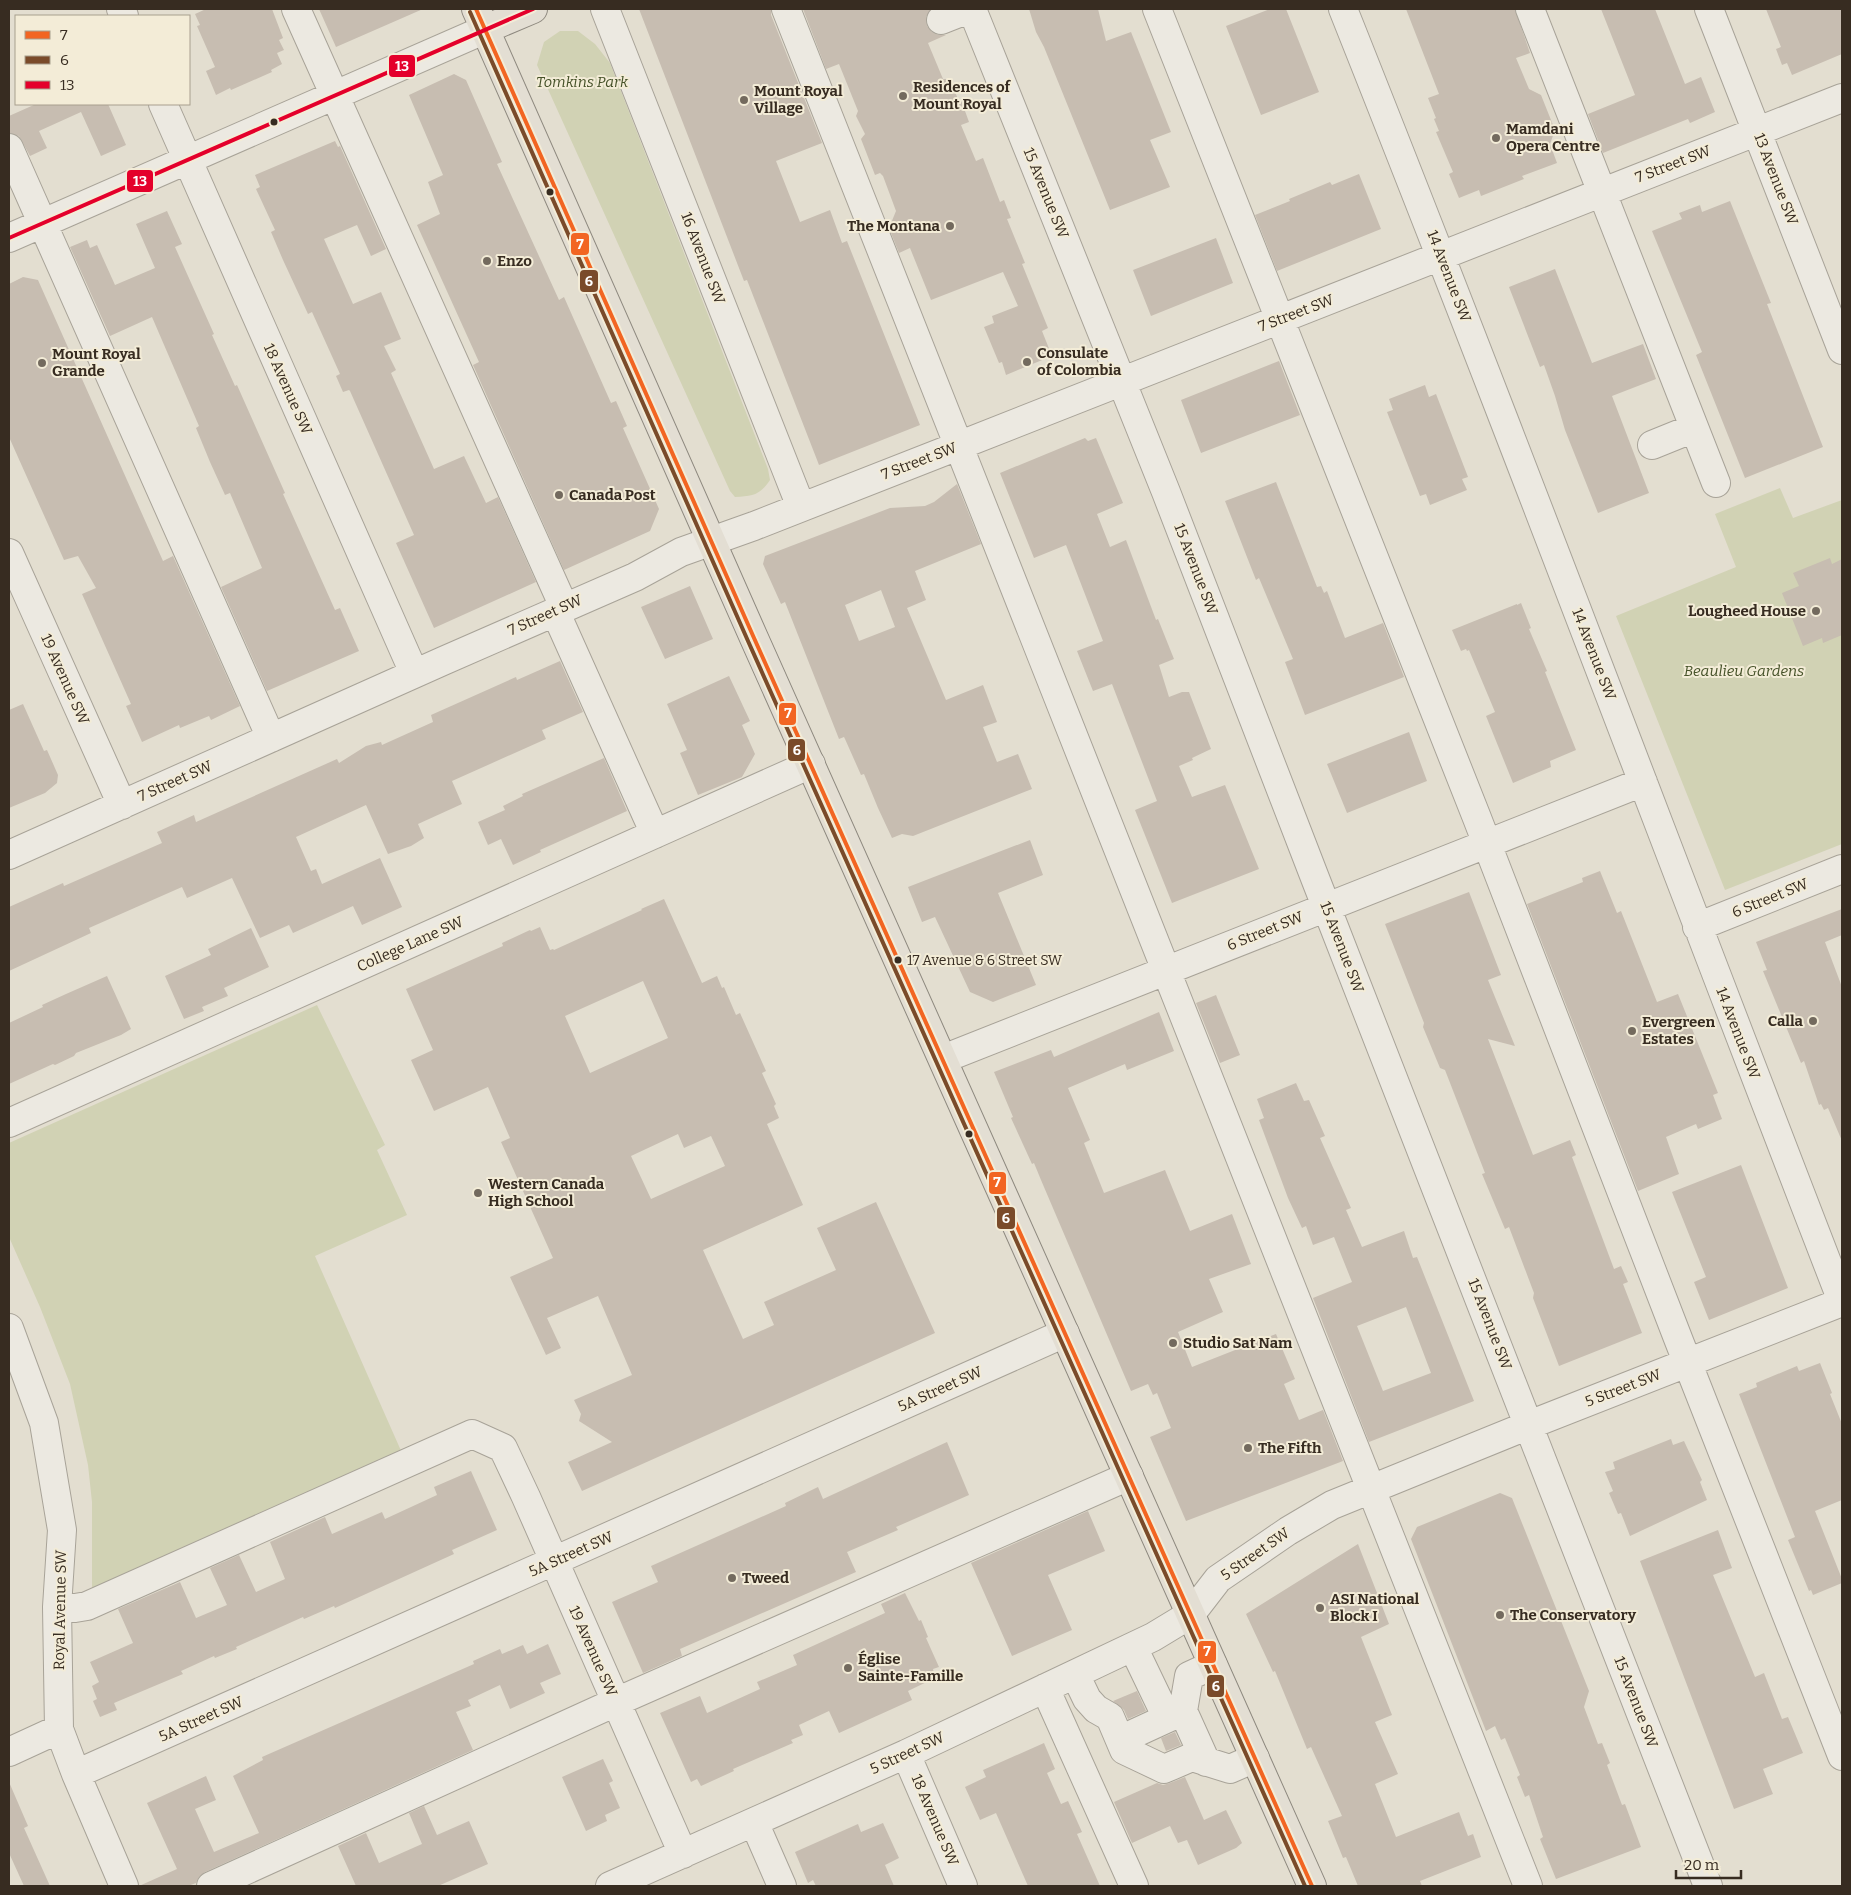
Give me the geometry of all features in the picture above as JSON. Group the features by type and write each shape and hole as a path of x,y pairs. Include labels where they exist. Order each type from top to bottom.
{"main road":[{"path":"533,9 481,19 1312,1886"}],"street":[{"path":"296,9 560,609 655,834"},
{"name":"16 Avenue SW","path":"605,9 801,507"},
{"path":"786,9 1528,1886"},
{"path":"941,20 971,9"},
{"name":"15 Avenue SW","path":"971,9 1200,579 1708,1886"},
{"path":"1157,9 1487,844 1842,1756"},
{"name":"14 Avenue SW","path":"1342,9 1441,256 1842,1301"},
{"path":"1530,9 1716,483"},
{"name":"13 Avenue SW","path":"1709,9 1842,350"},
{"path":"9,238 334,94 481,19"},
{"name":"7 Street SW","path":"9,855 635,577 681,552 958,446 1842,98"},
{"name":"18 Avenue SW","path":"163,105 414,674"},
{"path":"9,148 271,738"},
{"path":"1652,445 1694,428"},
{"name":"19 Avenue SW","path":"9,553 122,805"},
{"name":"College Lane SW","path":"9,1123 811,764"},
{"name":"6 Street SW","path":"943,1059 1643,782"},
{"name":"6 Street SW","path":"1697,927 1842,869"},
{"name":"5 Street SW","path":"610,1886 906,1754 1161,1633 1191,1614 1212,1586 1224,1575 1288,1531 1332,1506 1529,1425 1842,1301"},
{"name":"Royal Avenue SW","path":"9,1328 44,1423 62,1530 57,1608 59,1729 76,1774 124,1886"},
{"name":"5A Street SW","path":"76,1774 1065,1333"},
{"name":"19 Avenue SW","path":"57,1608 87,1606 472,1434 503,1448 683,1854"},
{"path":"211,1886 616,1702 925,1573 1129,1476"},
{"path":"1133,1647 1206,1762"},
{"path":"1120,1740 1175,1714 1189,1676 1213,1665"},
{"path":"1075,1674 1087,1699 1096,1709 1110,1717 1124,1750 1164,1769 1192,1757 1230,1769 1255,1758"},
{"path":"1045,1688 1134,1886"},
{"path":"9,1752 59,1729"},
{"name":"18 Avenue SW","path":"906,1754 963,1886"},
{"path":"754,1822 782,1886"}],"green space":[{"name":"Tomkins Park","path":"560,31 578,31 595,44 610,63 768,469 770,480 756,494 735,497 730,491 537,65 544,42"},
{"name":"Beaulieu Gardens","path":"1780,488 1793,518 1842,500 1842,844 1725,890 1616,616 1736,567 1715,514"},
{"path":"317,1005 385,1145 377,1150 407,1215 315,1256 402,1453 92,1591 92,1502 88,1465 70,1384 40,1307 9,1237 9,1143"}],"building":[{"path":"206,9 272,9 283,38 279,40 284,50 277,53 282,64 271,70 272,72 216,95 206,71 215,67 197,26 200,25 195,14"},
{"path":"319,9 423,9 336,47"},
{"path":"639,9 771,9 771,15 822,143 776,161 800,222 830,210 842,243 847,241 920,425 819,465 747,280 744,281"},
{"path":"803,9 931,9 926,17 927,26 938,35 946,35 928,43 943,79 949,79 959,101 961,100 969,122 961,125 976,161 983,158 1000,202 1004,200 1011,218 1007,219 1025,263 1022,264 1048,328 1042,331 1052,356 1006,375 1002,362 999,363 984,327 994,323 992,316 1018,306 1003,272 931,300 910,248 899,253 889,228 896,211 883,176 880,173 875,175 861,139 865,134 856,116 858,111 839,64 826,69"},
{"path":"1029,9 1098,9 1106,41 1131,32 1171,132 1150,140 1170,187 1110,210 1044,47 1036,32"},
{"path":"1270,9 1286,9 1319,92 1261,115 1226,26"},
{"name":"Mamdani Opera Centre","path":"1406,9 1515,9 1530,53 1516,58 1529,89 1541,95 1555,130 1550,144 1557,163 1522,176 1524,179 1481,196 1479,190 1459,198 1449,174 1453,172 1436,132 1439,131 1434,119 1436,118 1428,98 1439,94"},
{"path":"1601,9 1655,9 1685,84 1701,77 1715,112 1690,123 1688,119 1603,153 1588,114 1635,95"},
{"path":"1766,9 1842,9 1842,54 1792,75 1787,63 1782,65 1776,49 1781,47"},
{"path":"454,74 466,80 502,162 497,164 559,300 564,297 611,403 616,401 627,426 623,428 659,509 650,531 564,570 473,365 479,362 417,225 440,214 428,182 443,175 409,95"},
{"path":"34,105 108,105 126,145 101,156 81,112 39,131 47,148 30,156 19,136 9,133 9,116"},
{"path":"335,141 338,147 340,146 386,249 371,256 357,225 324,239 353,304 381,292 401,339 384,346 396,370 391,373 434,469 464,456 486,503 498,497 536,582 434,628 396,543 414,535 350,391 343,392 336,376 340,374 312,312 308,314 283,260 271,232 275,230 256,189 260,187 255,175"},
{"path":"1359,174 1381,229 1277,271 1255,215 1330,182 1332,185"},
{"path":"1730,201 1771,303 1767,304 1823,447 1745,478 1696,355 1702,352 1652,231 1682,219 1679,213 1700,205 1702,212"},
{"path":"167,211 182,244 175,247 214,334 212,335 235,386 237,385 335,610 340,608 359,651 267,691 221,587 262,568 230,493 225,495 210,462 196,428 199,426 152,317 110,336 70,247 87,240 90,248 97,245 115,285 155,268 136,224"},
{"path":"1216,238 1233,283 1151,316 1133,270"},
{"path":"1555,269 1592,363 1643,344 1656,379 1612,396 1649,493 1598,513 1565,430 1544,365 1540,367 1509,287"},
{"path":"23,277 38,280 163,561 173,556 240,706 211,720 209,716 180,728 179,725 142,742 126,706 131,704 82,594 96,588 78,556 64,560 9,437 9,284"},
{"path":"1279,361 1300,415 1201,453 1181,400"},
{"path":"1425,385 1429,397 1436,394 1468,477 1462,479 1467,490 1430,505 1426,494 1420,496 1387,412 1393,410 1389,399"},
{"path":"1085,438 1088,441 1096,438 1123,503 1097,514 1110,547 1126,540 1156,620 1158,619 1174,659 1159,665 1169,697 1182,692 1189,692 1211,749 1179,766 1192,797 1225,785 1259,869 1172,903 1135,810 1157,801 1112,684 1093,691 1077,651 1103,641 1066,545 1034,558 1000,473"},
{"path":"1276,482 1317,587 1321,586 1324,593 1327,591 1345,638 1383,623 1404,677 1305,715 1285,662 1293,659 1259,578 1256,580 1225,501"},
{"path":"957,484 981,544 915,571 926,600 907,608 946,700 983,685 997,722 983,727 997,762 1018,754 1032,789 913,836 902,834 892,838 864,774 861,775 844,737 839,739 785,602 781,604 763,564 765,556 890,508 925,506 934,502","holes":["881,590 895,627 859,641 845,605"]},
{"name":"Lougheed House","path":"1830,558 1832,564 1842,559 1842,635 1823,643 1822,638 1803,646 1782,593 1799,586 1793,573"},
{"path":"690,586 713,639 665,659 641,607"},
{"path":"1521,603 1531,628 1529,629 1547,671 1545,672 1576,750 1550,761 1551,767 1513,783 1486,716 1495,712 1469,650 1461,651 1452,630"},
{"path":"560,661 583,712 542,730 546,739 452,781 462,804 418,824 424,838 411,846 388,854 366,805 296,837 311,871 316,869 322,884 380,858 402,907 362,925 353,906 293,933 289,925 260,938 232,878 187,898 182,887 89,928 91,933 9,971 9,907 63,883 64,886 162,843 157,832 194,815 196,822 337,759 339,763 366,746 381,742 382,745 433,722 431,715 516,677 517,680"},
{"path":"729,676 750,721 742,725 755,754 742,777 698,795 680,753 687,750 667,704"},
{"path":"23,704 44,751 47,750 58,775 57,783 45,793 9,808 9,710"},
{"path":"1409,732 1427,781 1347,813 1327,764"},
{"path":"604,758 627,811 540,850 541,852 513,865 501,839 488,845 478,822 505,810 503,806 523,796 522,794"},
{"path":"1030,840 1043,875 998,893 1036,985 993,1002 970,992 935,917 922,922 908,887"},
{"name":"Evergreen Estates","path":"1600,871 1617,913 1621,911 1657,1002 1678,994 1718,1093 1713,1095 1722,1119 1698,1129 1696,1124 1666,1137 1679,1174 1638,1191 1527,904 1583,882 1582,878"},
{"path":"1469,892 1501,975 1488,980 1515,1046 1488,1039 1533,1155 1570,1140 1576,1155 1572,1157 1614,1269 1621,1266 1628,1282 1623,1284 1642,1333 1559,1366 1509,1227 1505,1229 1482,1174 1485,1173 1445,1070 1440,1068 1423,1027 1424,1023 1385,924"},
{"path":"664,899 702,983 717,976 736,1015 740,1013 766,1071 762,1073 776,1104 774,1106 779,1118 767,1124 803,1205 703,1250 743,1339 774,1325 764,1302 836,1270 817,1228 876,1202 935,1333 582,1491 568,1462 612,1442 579,1421 581,1414 574,1400 632,1375 598,1296 547,1318 561,1348 546,1355 510,1277 553,1258 501,1142 510,1138 488,1087 434,1111 411,1060 433,1050 406,989 503,946 502,943 530,930 540,927 550,950 554,950","holes":["643,981 668,1038 590,1073 565,1016","678,1134 684,1148 711,1136 725,1166 651,1199 631,1156"]},
{"name":"Calla","path":"1842,909 1842,935 1825,942 1842,987 1842,1141 1828,1108 1824,1110 1821,1104 1819,1105 1804,1061 1801,1063 1763,971 1767,970 1756,942"},
{"path":"251,928 269,967 224,988 228,996 202,1007 204,1011 184,1019 165,976 211,955 208,949"},
{"path":"107,976 131,1029 76,1053 74,1056 55,1065 53,1064 9,1084 9,1023 43,1007 42,1005"},
{"path":"1216,995 1240,1055 1220,1063 1196,1003"},
{"path":"1159,1012 1174,1051 1127,1070 1125,1064 1068,1088 1090,1140 1084,1143 1104,1193 1165,1170 1190,1231 1232,1214 1251,1264 1209,1279 1223,1312 1178,1332 1192,1367 1276,1334 1295,1379 1284,1384 1299,1420 1323,1410 1343,1461 1186,1521 1150,1437 1171,1428 1157,1393 1153,1395 1148,1384 1131,1391 1034,1163 1032,1164 1011,1118 1013,1117 994,1072 1051,1050 1054,1057"},
{"path":"1296,1083 1304,1101 1309,1100 1325,1136 1320,1138 1351,1208 1346,1210 1362,1247 1404,1231 1413,1258 1417,1257 1474,1401 1369,1442 1313,1298 1352,1282 1334,1237 1313,1245 1306,1226 1302,1228 1288,1198 1259,1120 1264,1118 1257,1099","holes":["1406,1307 1431,1373 1383,1391 1357,1326"]},
{"path":"1741,1165 1788,1288 1709,1320 1694,1282 1706,1277 1672,1192"},
{"path":"1820,1363 1842,1424 1842,1500 1815,1511 1842,1583 1813,1595 1811,1590 1809,1591 1788,1540 1795,1537 1739,1394 1757,1387 1756,1383 1797,1366 1799,1371"},
{"path":"1671,1439 1673,1445 1684,1441 1702,1480 1700,1482 1707,1500 1630,1536 1621,1513 1618,1514 1609,1493 1613,1491 1605,1472 1615,1469 1613,1462"},
{"path":"947,1442 969,1495 896,1527 898,1530 847,1552 856,1572 680,1649 682,1656 643,1673 612,1602 658,1582 651,1566 786,1506 785,1503 818,1487 823,1499"},
{"path":"471,1471 497,1530 452,1550 454,1554 335,1608 334,1606 304,1619 303,1617 236,1647 237,1649 215,1658 214,1656 181,1671 183,1674 114,1703 117,1710 100,1717 93,1701 97,1699 92,1686 99,1682 90,1662 133,1643 118,1609 180,1582 196,1618 227,1605 210,1568 239,1555 256,1592 285,1579 270,1542 325,1517 332,1534 382,1512 385,1519 437,1495 434,1487"},
{"name":"The Conservatory","path":"1500,1493 1512,1498 1589,1691 1584,1707 1598,1744 1602,1743 1610,1763 1607,1765 1622,1805 1625,1804 1641,1847 1556,1879 1540,1839 1543,1837 1529,1795 1525,1797 1517,1777 1520,1775 1505,1738 1501,1740 1495,1726 1486,1731 1411,1539 1417,1527"},
{"path":"1088,1511 1105,1551 1048,1575 1072,1630 1012,1656 971,1563"},
{"path":"1718,1530 1732,1568 1713,1575 1755,1677 1764,1673 1782,1719 1788,1717 1803,1753 1763,1769 1773,1794 1734,1809 1640,1561"},
{"path":"1358,1544 1389,1624 1361,1637 1392,1715 1375,1722 1398,1774 1375,1784 1396,1837 1459,1812 1468,1836 1473,1834 1481,1857 1420,1881 1422,1886 1358,1886 1346,1857 1343,1858 1328,1821 1342,1816 1311,1747 1307,1749 1275,1671 1273,1672 1246,1614"},
{"path":"905,1593 919,1621 921,1620 928,1637 926,1638 939,1667 933,1669 935,1678 908,1691 912,1700 839,1733 829,1711 799,1725 803,1735 791,1740 793,1743 733,1769 734,1771 701,1786 697,1779 691,1782 660,1713 700,1696 707,1713 760,1689 757,1682 797,1665 793,1655 885,1613 881,1604"},
{"path":"548,1644 561,1674 540,1683 545,1693 510,1709 500,1685 468,1700 471,1706 456,1712 473,1750 205,1872 196,1883 188,1886 139,1886 177,1869 147,1803 206,1776 216,1800 195,1809 214,1852 259,1833 233,1776 263,1760 262,1757 474,1664 473,1661 500,1649 502,1654 523,1645 527,1654"},
{"path":"1137,1691 1146,1711 1128,1719 1124,1710 1113,1701"},
{"path":"1175,1732 1181,1745 1166,1751 1161,1738"},
{"path":"1044,1743 1055,1769 1047,1773 1061,1804 1068,1801 1082,1832 1077,1834 1100,1886 1028,1886 996,1813 980,1820 965,1787 986,1777 983,1770"},
{"path":"603,1759 613,1781 609,1783 620,1808 605,1815 607,1821 586,1831 562,1777"},
{"path":"1185,1777 1204,1820 1226,1810 1242,1843 1236,1848 1198,1865 1187,1840 1178,1843 1170,1826 1132,1843 1114,1802 1157,1783 1163,1785"},
{"path":"9,1782 28,1826 24,1828 50,1886 24,1886 9,1853"},
{"path":"424,1806 437,1835 469,1821 488,1864 438,1886 356,1886 338,1846 366,1833 379,1863 422,1844 409,1813"},
{"path":"883,1823 899,1858 885,1865 894,1886 816,1886 813,1880 808,1883 795,1852 858,1824 861,1832"}],"transit line":[{"name":"7","path":"476,9 754,638 1312,1886"},
{"name":"13","path":"9,238 533,9"},
{"name":"6","path":"470,12 748,641 1305,1886"}],"place":[{"name":"Residences of Mount Royal","path":"903,96"},
{"name":"Mount Royal Village","path":"744,100"},
{"name":"Mamdani Opera Centre","path":"1496,138"},
{"name":"The Montana","path":"950,226"},
{"name":"Enzo","path":"487,261"},
{"name":"Consulate of Colombia","path":"1027,362"},
{"name":"Mount Royal Grande","path":"42,363"},
{"name":"Canada Post","path":"559,495"},
{"name":"Lougheed House","path":"1816,611"},
{"name":"17 Avenue & 6 Street SW","path":"898,960"},
{"name":"Calla","path":"1813,1021"},
{"name":"Evergreen Estates","path":"1632,1031"},
{"name":"Western Canada High School","path":"478,1193"},
{"name":"Studio Sat Nam","path":"1173,1343"},
{"name":"The Fifth","path":"1248,1448"},
{"name":"Tweed","path":"732,1578"},
{"name":"ASI National Block I","path":"1320,1608"},
{"name":"The Conservatory","path":"1500,1615"},
{"name":"Église Sainte-Famille","path":"848,1668"}]}
